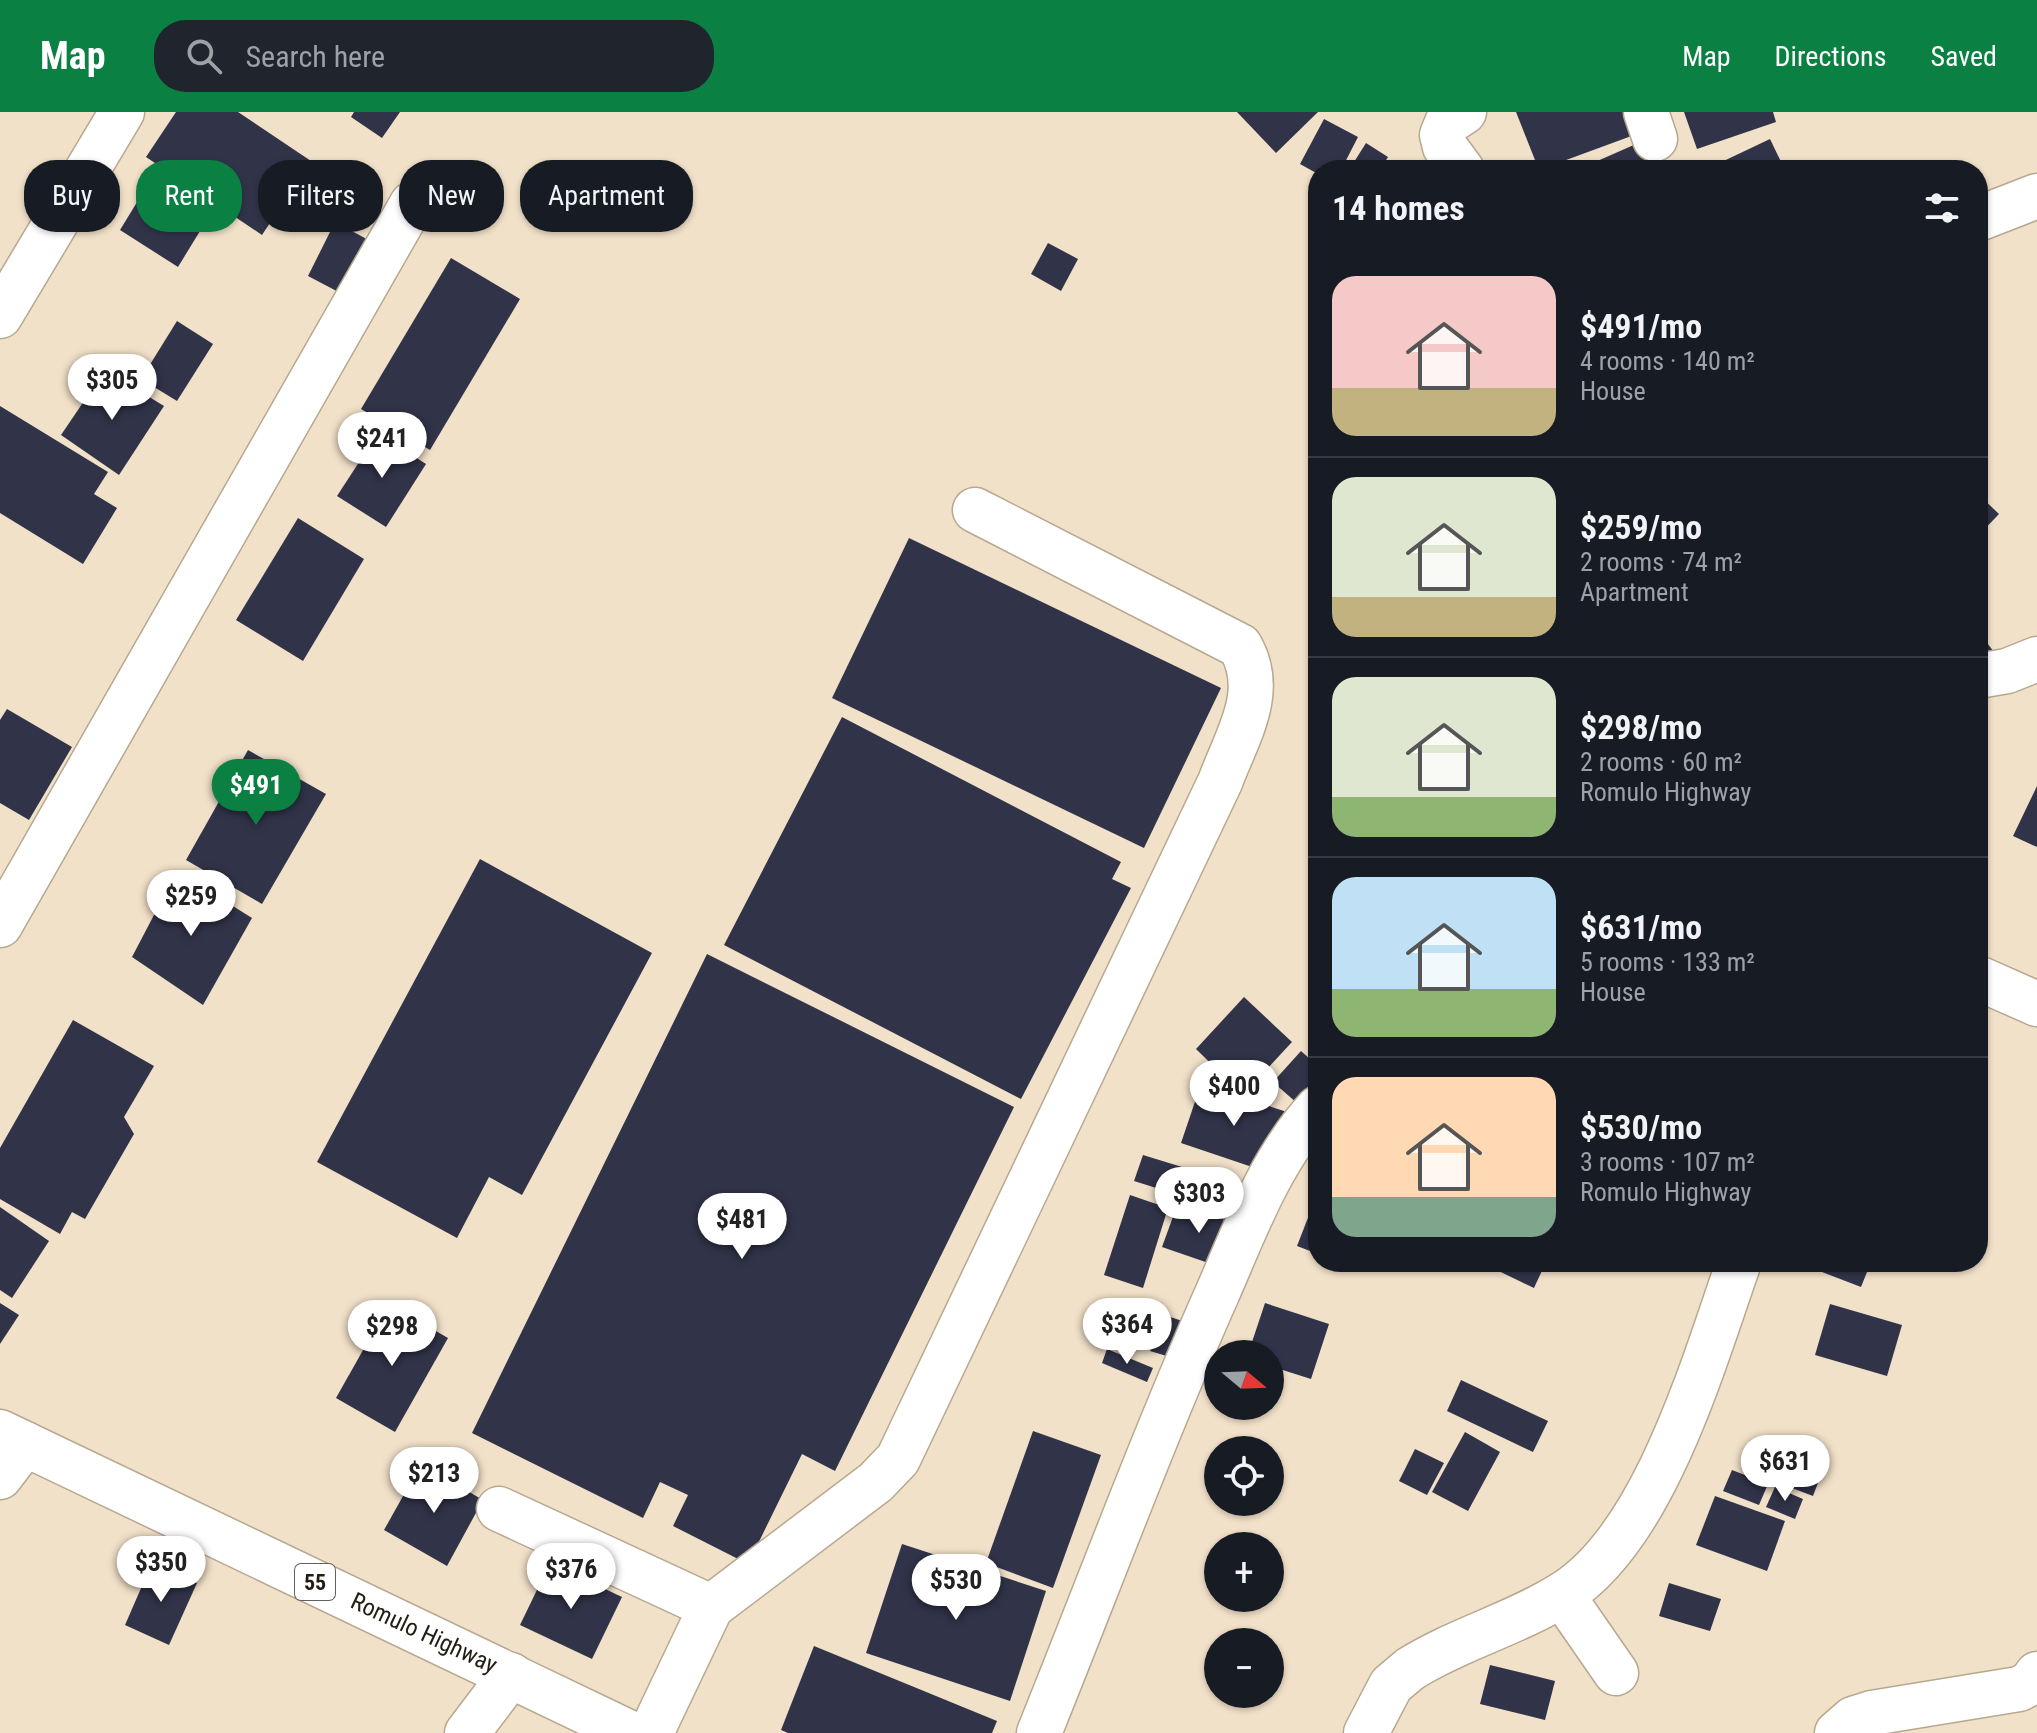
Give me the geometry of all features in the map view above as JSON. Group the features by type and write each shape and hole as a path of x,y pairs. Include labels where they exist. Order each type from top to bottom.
{"main road":[{"path":"0,316 122,112"},
{"path":"1455,160 1445,147 1442,135 1447,123 1464,112"},
{"path":"1988,215 2037,196"},
{"path":"0,925 399,227"},
{"path":"651,1733 711,1607 876,1482 898,1459 1220,782 1250,703 1254,677 1240,646 975,510"},
{"path":"1988,982 2037,1004"},
{"path":"1039,1733 1198,1337 1273,1172 1308,1119"},
{"path":"1366,1733 1391,1685 1410,1669 1562,1595 1591,1574 1620,1540 1647,1494 1672,1441 1735,1272"},
{"name":"Romulo Highway","path":"8,1451 511,1675 630,1733"},
{"path":"499,1509 711,1607"},
{"path":"1562,1595 1616,1673"},
{"path":"1837,1733 1853,1719 1872,1713 2019,1689 2031,1683 2037,1674"},
{"path":"467,1733 511,1675"}],"building":[{"path":"176,112 238,112 310,160 258,160 258,232 264,232 262,235 242,222 242,160 150,160 146,157"},
{"path":"354,112 400,112 382,138 351,117"},
{"path":"1237,112 1318,112 1276,153"},
{"path":"1516,112 1638,112 1645,131 1566,160 1535,160"},
{"path":"1684,112 1773,112 1776,122 1697,149"},
{"path":"1324,119 1358,137 1346,160 1308,160 1308,168 1300,164"},
{"path":"1770,139 1780,160 1726,160"},
{"path":"1645,140 1654,160 1600,160"},
{"path":"1366,143 1388,157 1386,160 1355,160"},
{"path":"136,204 136,232 199,232 178,267 120,230"},
{"path":"330,232 354,232 376,244 348,297 308,276"},
{"path":"1048,243 1078,259 1061,291 1031,274"},
{"path":"451,258 520,299 430,450 361,409"},
{"path":"177,321 213,344 177,401 141,379"},
{"path":"105,370 164,406 119,475 61,435"},
{"path":"0,406 108,472 94,494 117,508 83,564 0,513"},
{"path":"378,433 426,464 386,527 337,496"},
{"path":"1988,504 1999,514 1988,526"},
{"path":"298,518 364,559 303,661 236,620"},
{"path":"909,538 1221,688 1144,848 832,698"},
{"path":"1988,644 1997,656 1988,663"},
{"path":"7,709 72,747 29,820 0,803 0,720"},
{"path":"842,717 1121,862 1112,879 1131,888 1021,1099 724,945"},
{"path":"248,750 326,794 262,904 186,860"},
{"path":"2037,786 2037,847 2013,836"},
{"path":"480,859 652,953 522,1195 489,1177 457,1238 317,1162"},
{"path":"177,871 252,918 203,1005 132,957"},
{"path":"707,954 1014,1107 835,1471 802,1454 748,1564 673,1526 688,1495 660,1482 643,1518 472,1433"},
{"path":"1244,997 1292,1042 1243,1095 1196,1049"},
{"path":"73,1020 154,1066 124,1117 134,1134 85,1219 72,1212 60,1234 0,1199 0,1148"},
{"path":"1301,1051 1308,1057 1308,1109 1306,1111 1273,1082"},
{"path":"1201,1084 1287,1112 1267,1172 1181,1143"},
{"path":"1143,1155 1247,1187 1239,1214 1134,1181"},
{"path":"1130,1195 1168,1208 1143,1288 1104,1275"},
{"path":"1178,1203 1236,1223 1220,1267 1162,1247"},
{"path":"0,1207 49,1241 12,1298 0,1290"},
{"path":"1308,1218 1308,1250 1297,1246"},
{"path":"1501,1272 1541,1272 1534,1288"},
{"path":"1822,1272 1867,1272 1861,1287"},
{"path":"0,1303 19,1315 0,1344"},
{"path":"1265,1303 1329,1324 1311,1379 1284,1370 1284,1340 1253,1340"},
{"path":"389,1304 448,1338 395,1432 336,1398"},
{"path":"1830,1304 1902,1325 1887,1376 1815,1355"},
{"path":"1161,1314 1204,1328 1193,1364 1150,1351"},
{"path":"1107,1349 1153,1368 1147,1382 1102,1363"},
{"path":"1461,1380 1548,1421 1533,1452 1447,1411"},
{"path":"1033,1431 1101,1455 1053,1588 986,1563"},
{"path":"1465,1432 1500,1452 1468,1511 1432,1492"},
{"path":"1753,1441 1824,1467 1813,1496 1742,1469"},
{"path":"1415,1449 1444,1463 1427,1495 1399,1481"},
{"path":"421,1464 483,1500 447,1566 384,1530"},
{"path":"1732,1470 1768,1484 1759,1505 1723,1491"},
{"path":"1775,1487 1803,1499 1795,1519 1766,1507"},
{"path":"1715,1496 1785,1521 1767,1571 1696,1545"},
{"path":"902,1544 1046,1591 1010,1701 866,1653"},
{"path":"152,1563 197,1583 169,1645 125,1625"},
{"path":"550,1563 622,1597 592,1659 520,1625"},
{"path":"1669,1583 1721,1599 1710,1631 1659,1616"},
{"path":"814,1646 997,1721 992,1733 788,1733 781,1730"},
{"path":"1490,1665 1555,1681 1545,1720 1480,1704"}]}
